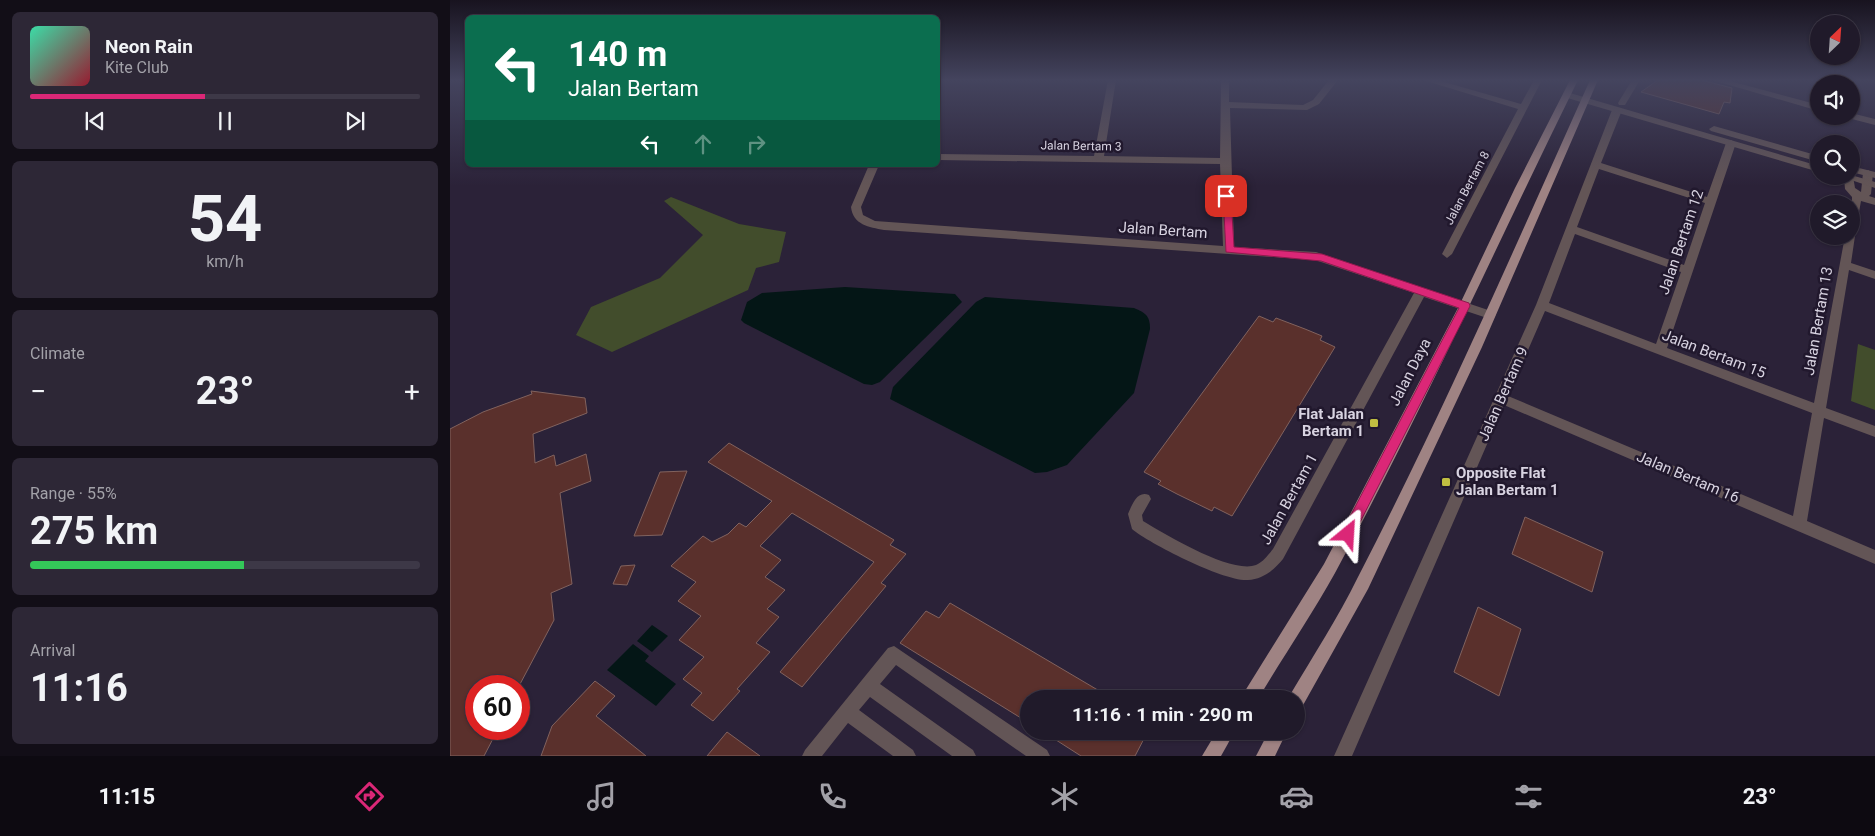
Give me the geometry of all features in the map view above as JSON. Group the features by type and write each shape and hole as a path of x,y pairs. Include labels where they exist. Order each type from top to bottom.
{"main road":[{"name":"Jalan Daya","path":"1254,690 1330,569 1465,306 1557,115"},
{"path":"1303,690 1362,584 1490,315 1578,115"},
{"path":"1212,756 1222,740"},
{"path":"1266,756 1274,740"}],"street":[{"path":"1099,158 1106,115"},
{"path":"1226,115 1225,161 1229,250"},
{"name":"Jalan Bertam 8","path":"1447,254 1520,115"},
{"name":"Jalan Bertam 9","path":"1343,756 1542,305 1616,115"},
{"path":"1648,115 1810,166"},
{"path":"1655,115 1810,157"},
{"path":"1860,118 1875,122"},
{"name":"Jalan Bertam 12","path":"1660,350 1731,143"},
{"name":"Jalan Bertam 3","path":"940,157 1225,161"},
{"path":"1596,165 1710,201"},
{"name":"Jalan Bertam","path":"873,167 856,208 856,214 860,220 868,223 884,226 1322,258 1490,315"},
{"path":"1860,195 1866,194 1871,179"},
{"path":"1849,185 1850,189 1856,195"},
{"path":"1860,197 1875,202"},
{"path":"1571,229 1687,270"},
{"name":"Jalan Bertam 13","path":"1799,524 1848,245"},
{"path":"1845,265 1875,275"},
{"name":"Jalan Bertam 1","path":"1144,499 1135,514 1137,524 1143,529 1225,571 1242,574 1252,573 1270,564 1278,554 1421,291"},
{"name":"Jalan Bertam 15","path":"1542,305 1875,432"},
{"name":"Jalan Bertam 16","path":"1501,398 1875,557"},
{"path":"811,756 894,654 1041,756"},
{"path":"868,686 967,756"},
{"path":"847,712 907,756"}],"green space":[{"path":"671,197 739,224 786,232 779,262 756,268 748,290 612,352 576,335 591,307 660,278 703,235 664,201"},
{"path":"1858,344 1875,350 1875,410 1851,401"}],"shaded area":[{"path":"845,287 955,294 962,302 880,382 872,385 864,384 741,320 747,302 762,293"},
{"path":"985,297 1134,308 1144,313 1148,318 1150,329 1134,393 1067,465 1047,472 1035,473 890,399 893,387 976,302"},
{"path":"652,625 668,636 652,652 637,641"},
{"path":"633,644 649,656 645,661 676,684 656,706 607,670"}],"building":[{"path":"1259,316 1273,322 1276,318 1305,329 1322,336 1320,340 1335,347 1232,516 1214,507 1212,511 1177,494 1158,484 1161,481 1144,472"},
{"path":"531,391 585,398 587,413 533,434 535,463 554,455 556,466 586,454 591,481 560,493 572,584 551,593 554,620 525,675 465,675 465,740 492,740 484,756 450,756 450,429 483,412 532,394"},
{"path":"729,443 894,540 890,545 906,554 881,583 886,586 802,687 780,672 874,562 792,513 760,546 781,560 765,577 785,590 767,609 779,617 756,643 770,652 737,689 740,691 713,721 691,705 702,693 683,679 704,657 679,640 701,616 678,601 696,582 671,566 703,536 712,542 728,534 739,523 746,527 772,501 708,462"},
{"path":"687,471 662,535 634,536 660,472"},
{"path":"1525,517 1603,552 1592,592 1512,554"},
{"path":"635,565 627,585 613,584 621,566"},
{"path":"950,603 1098,690 1020,690 1020,717 900,643 926,611 939,618"},
{"path":"1478,607 1521,629 1499,696 1454,672"},
{"path":"595,681 615,696 596,716 646,756 541,756 552,726"},
{"path":"727,732 760,756 707,756"},
{"path":"1056,740 1143,740 1135,756 1081,756"}],"place":[{"name":"Flat Jalan Bertam 1","path":"1374,423"},
{"name":"Opposite Flat Jalan Bertam 1","path":"1446,482"}],"route":[{"path":"1226,196 1229,250 1316,256 1465,306 1348,534"}]}
